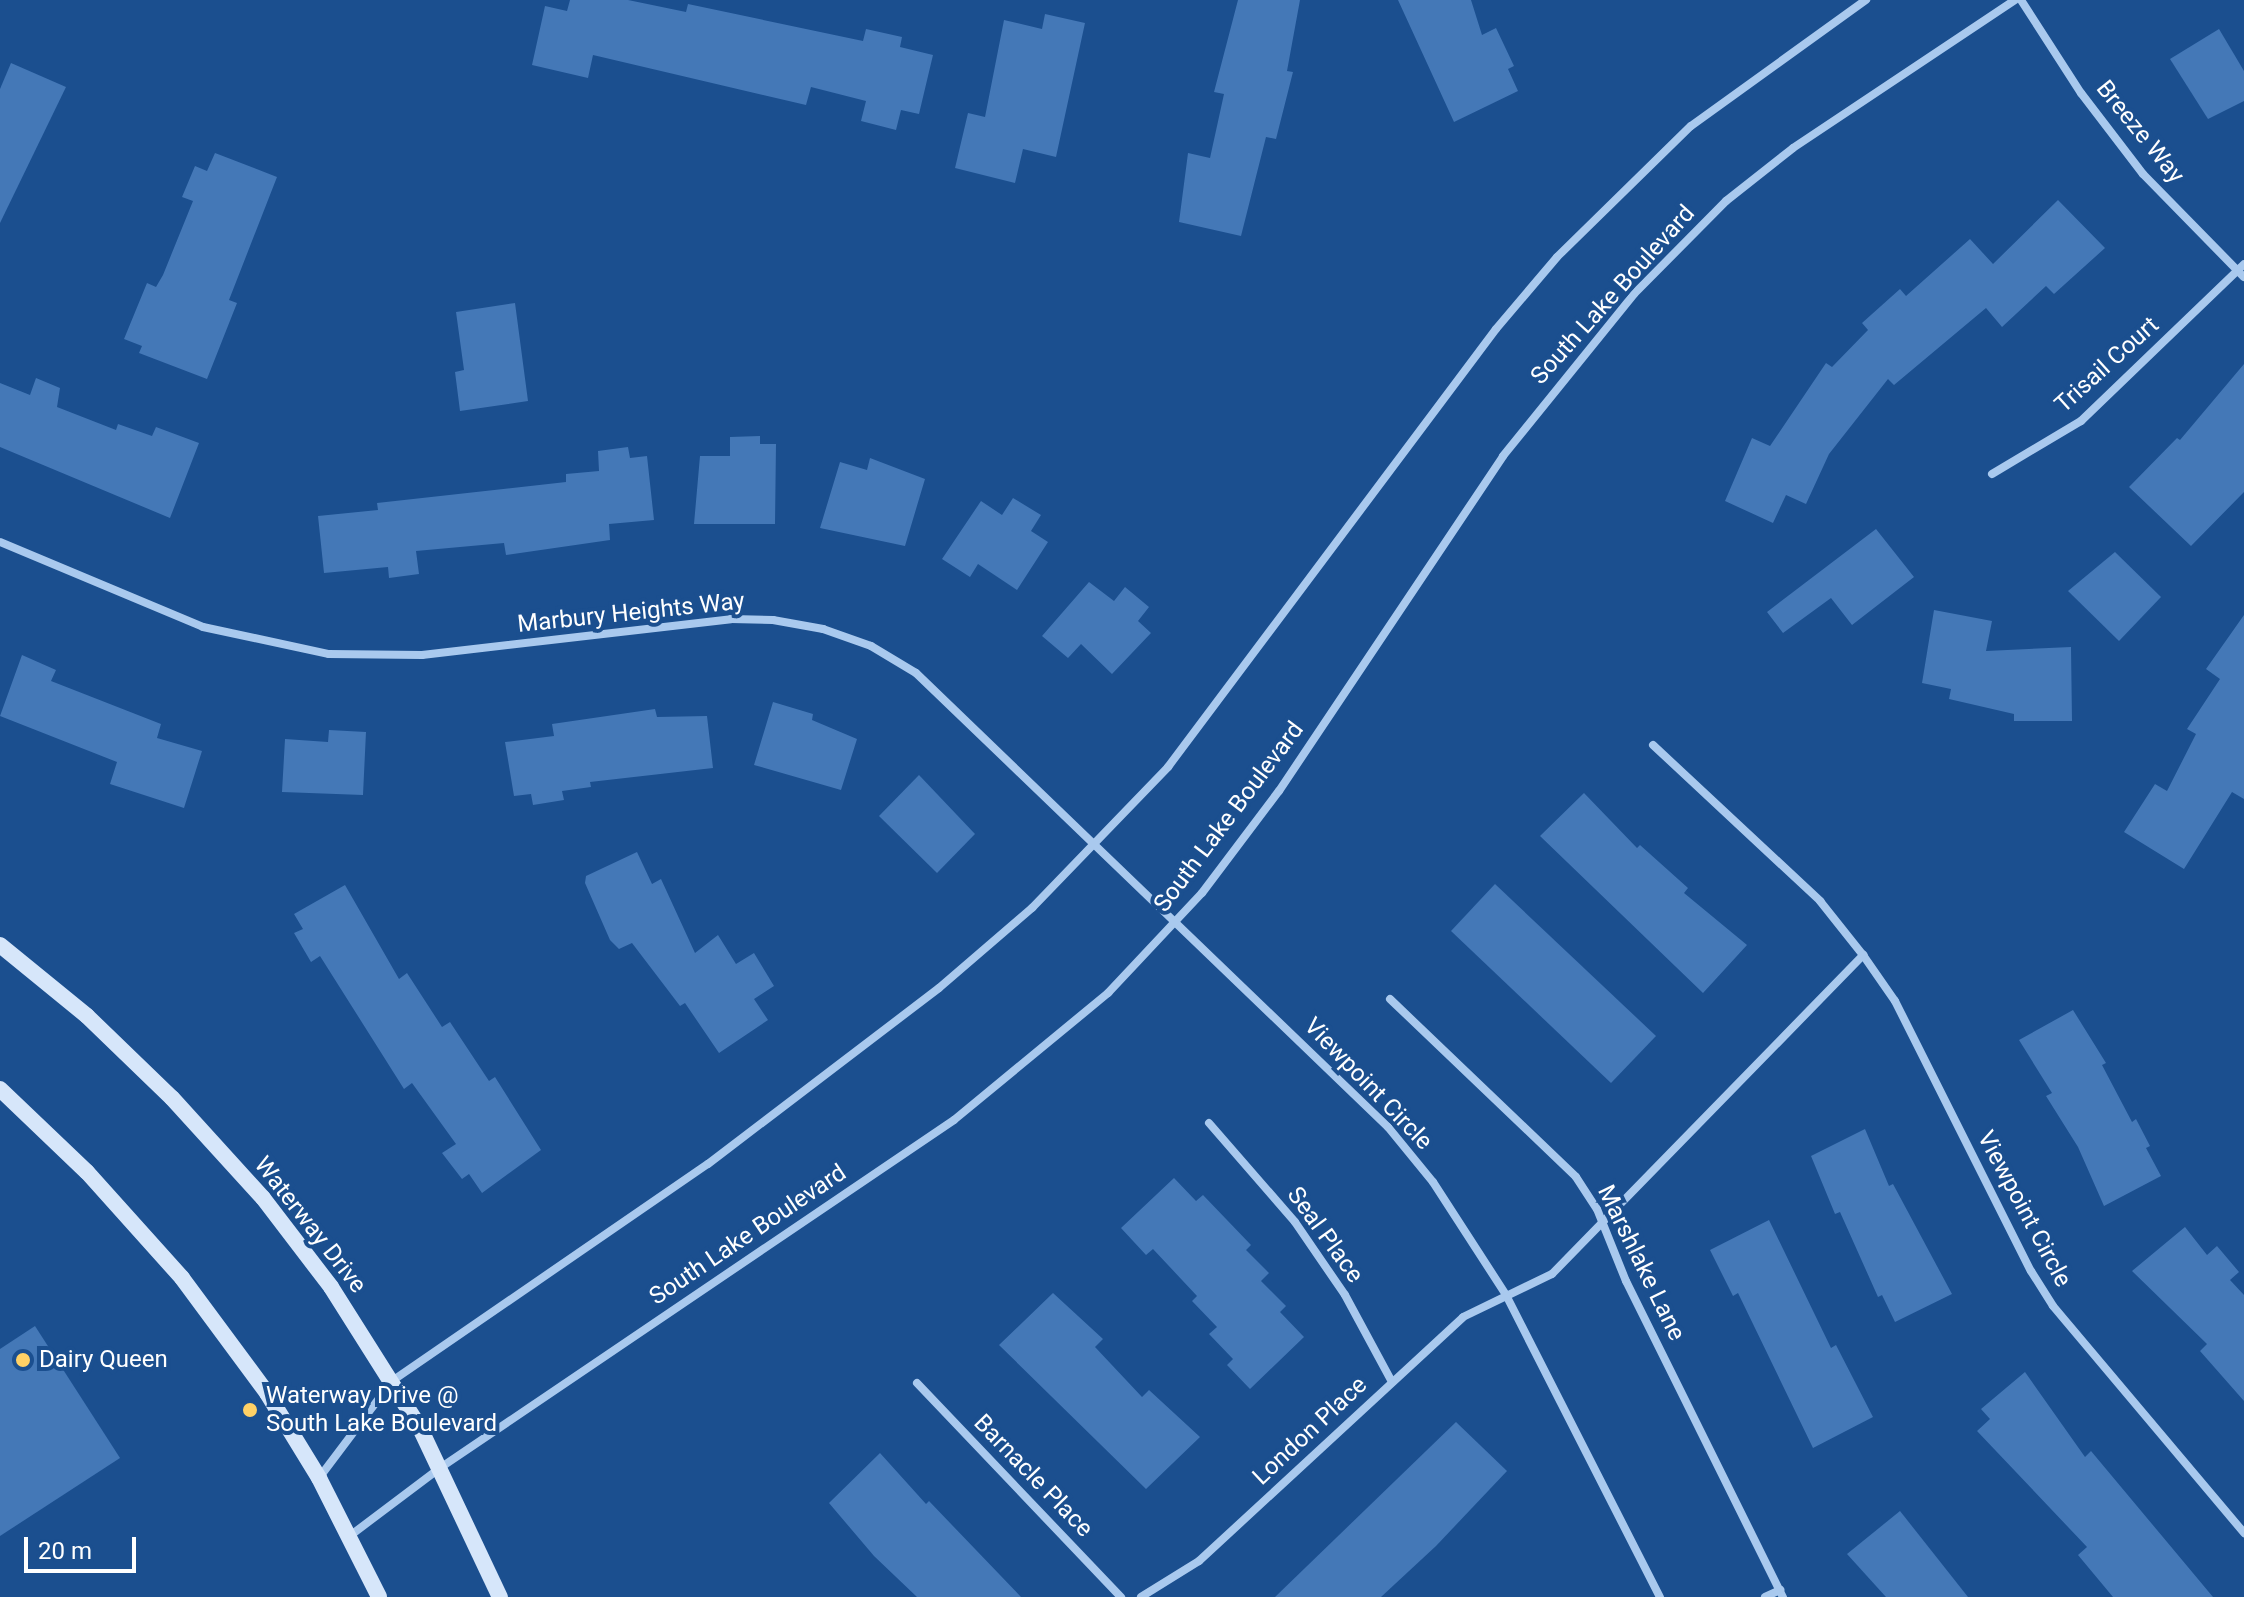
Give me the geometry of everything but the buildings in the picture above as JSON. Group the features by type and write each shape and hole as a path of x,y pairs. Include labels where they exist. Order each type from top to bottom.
{"street":[{"path":"319,1478 392,1381 708,1164 939,988 1097,845 1168,767 1496,329 1557,257 1691,126 1866,0"},
{"name":"South Lake Boulevard","path":"351,1535 440,1468 1008,1080 1108,993 1176,923 1279,791 1503,456 1634,294 1726,201 1782,157 1886,81 2015,0"},
{"name":"Breeze Way","path":"2021,0 2081,93 2143,174 2242,270"},
{"name":"Trisail Court","path":"1992,474 2081,421 2242,270"},
{"name":"Marbury Heights Way","path":"0,542 203,627 329,654 422,655 731,619 823,629 871,646 916,673 1176,923"},
{"name":"Viewpoint Circle","path":"1653,745 1820,901 1863,955 1895,1001 2031,1271 2053,1306 2244,1533"},
{"name":"Viewpoint Circle","path":"1176,923 1388,1127 1433,1182 1506,1295 1660,1597"},
{"name":"Waterway Drive","path":"0,945 151,1077 263,1198 331,1287 392,1381 440,1468 500,1597"},
{"path":"1506,1295 1552,1274 1863,955"},
{"name":"Marshlake Lane","path":"1390,999 1576,1177 1602,1223 1626,1281 1781,1594"},
{"path":"0,1089 87,1172 182,1278 267,1393 351,1535 379,1597"},
{"name":"Seal Place","path":"1209,1123 1295,1222 1345,1295 1392,1382"},
{"name":"London Place","path":"1141,1597 1199,1561 1463,1317 1506,1295"},
{"name":"Barnacle Place","path":"917,1383 1121,1597"},
{"path":"1765,1597 1781,1594"}],"place":[{"name":"Dairy Queen","path":"23,1360"},
{"name":"Waterway Drive @ South Lake Boulevard","path":"250,1410"}]}
